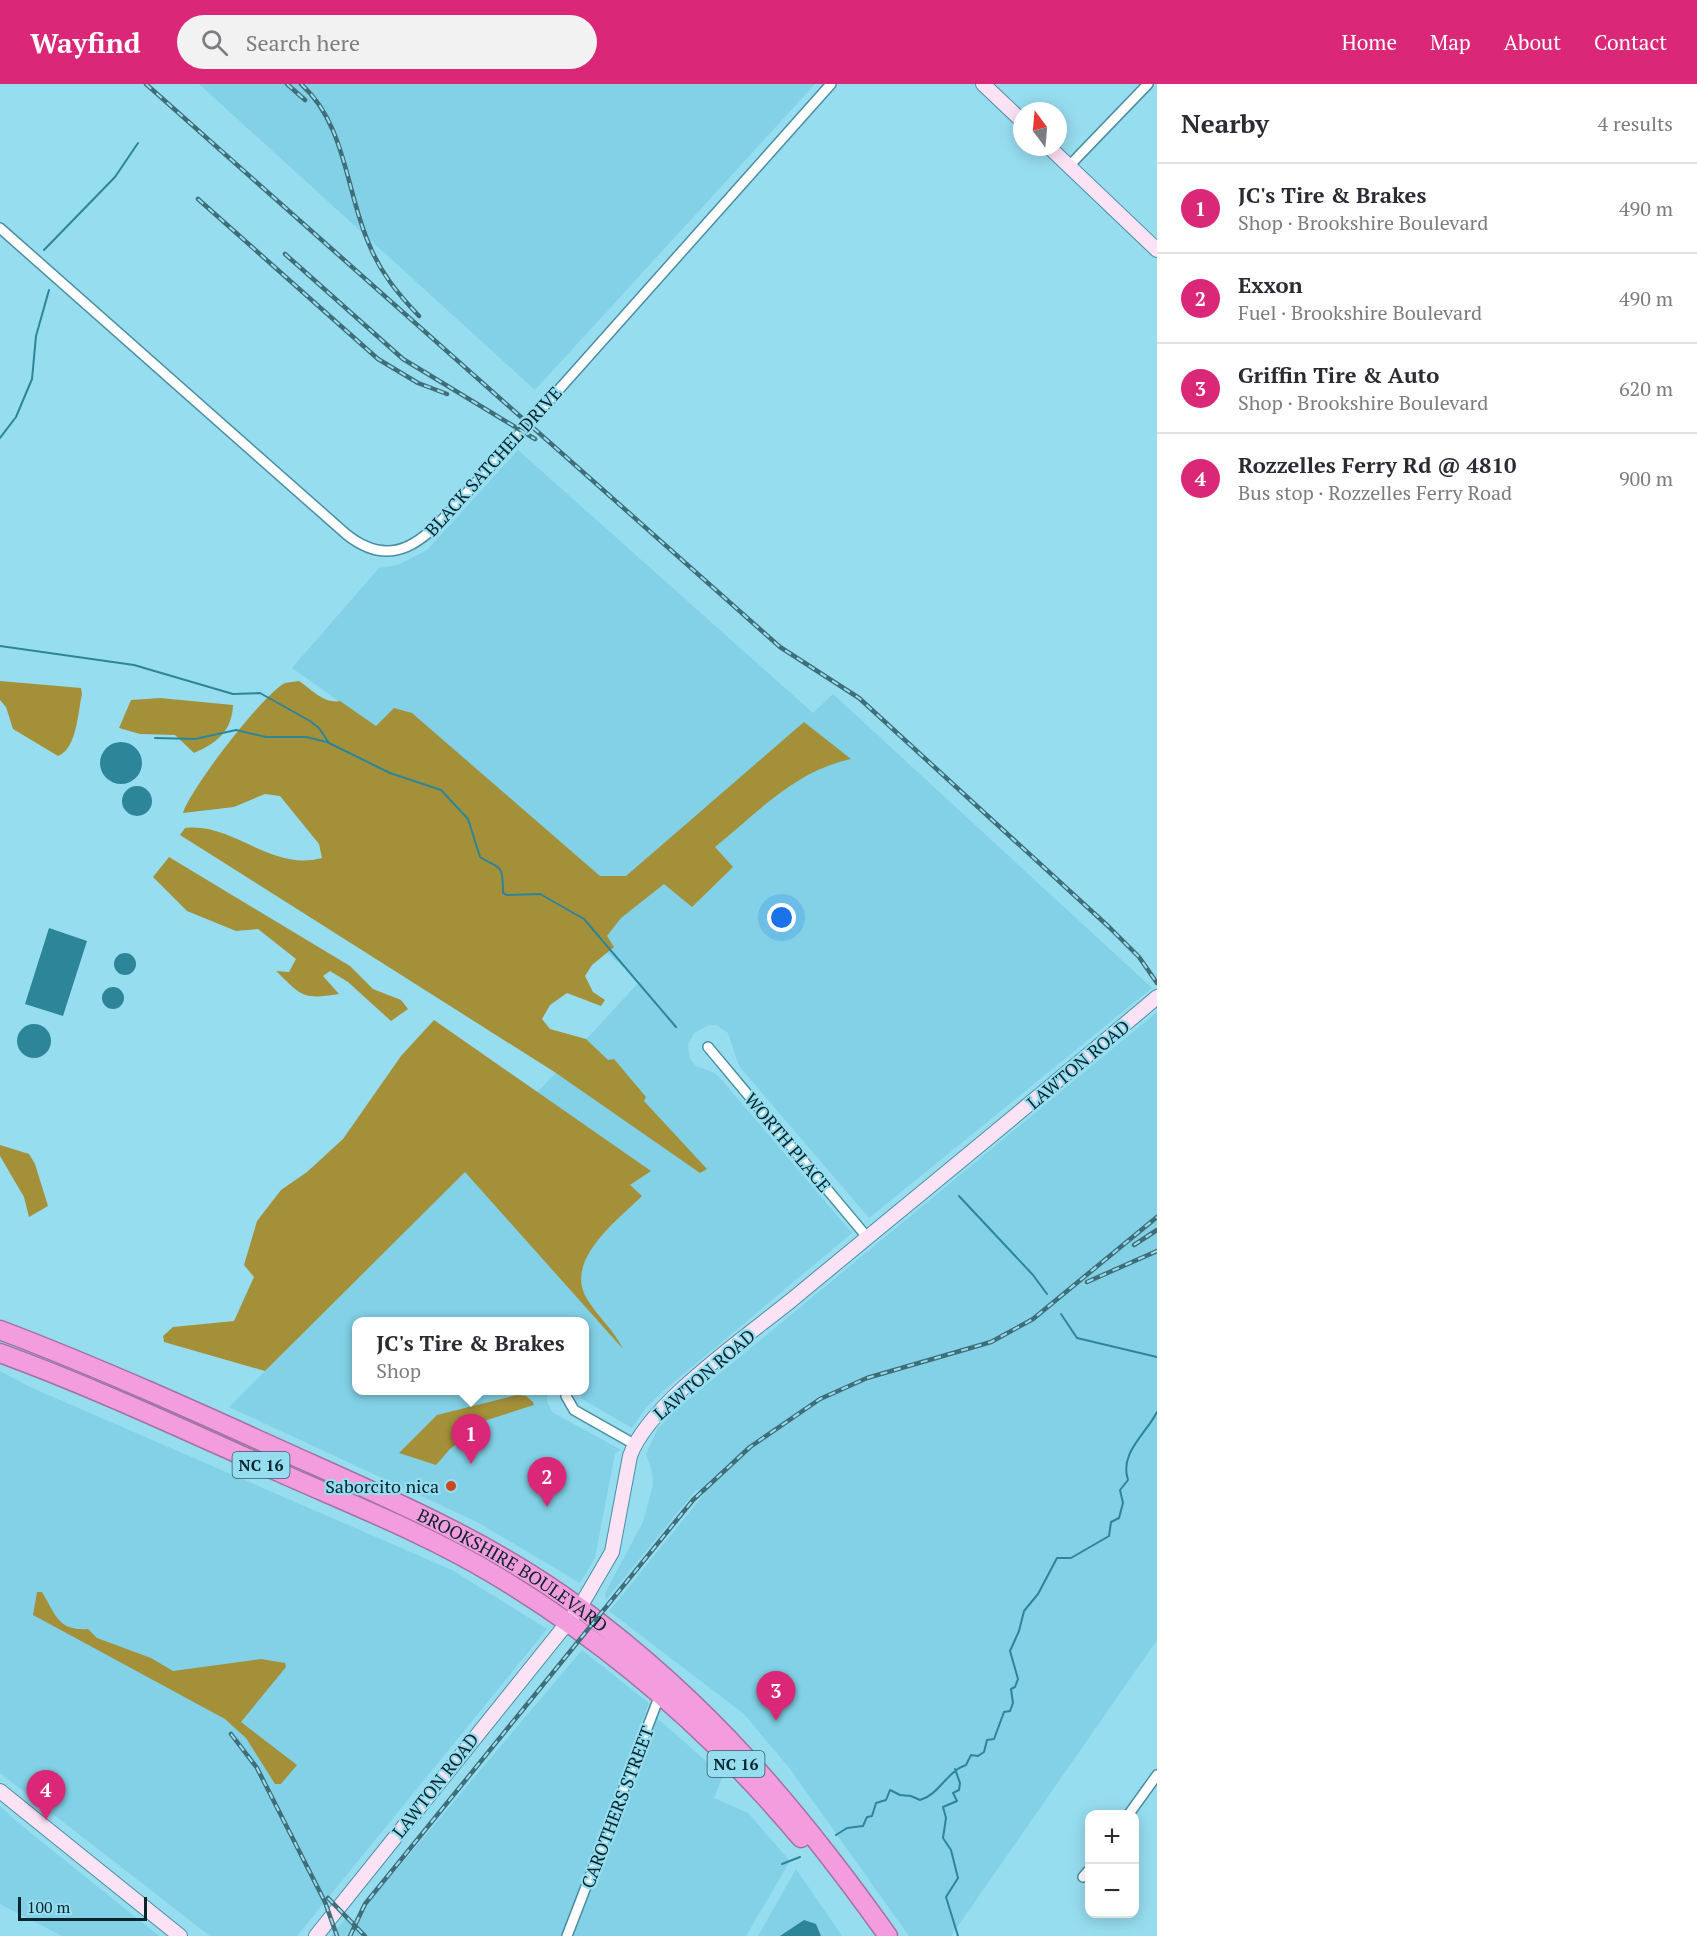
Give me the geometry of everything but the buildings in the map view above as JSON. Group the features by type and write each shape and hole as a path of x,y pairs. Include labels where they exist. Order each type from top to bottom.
{"highway":[{"name":"BROOKSHIRE BOULEVARD","path":"1,1332 162,1396 414,1510 491,1551 580,1607 663,1685 758,1787 832,1877 873,1936"},
{"name":"BROOKSHIRE BOULEVARD","path":"0,1353 153,1415 435,1544 495,1575 663,1685 726,1735 786,1800 888,1936"}],"street":[{"name":"BLACK SATCHEL DRIVE","path":"0,228 361,546 379,551 405,548 421,541 457,504 831,84"},
{"path":"983,84 1013,112"},
{"path":"1069,166 1148,84"},
{"path":"1058,156 1157,250"},
{"name":"LAWTON ROAD","path":"316,1936 513,1687 580,1607 612,1552 634,1444 649,1422 664,1406 1157,998"},
{"name":"WORTH PLACE","path":"708,1047 867,1237"},
{"path":"566,1396 573,1410 634,1444"},
{"name":"CAROTHERS STREET","path":"567,1936 663,1685"},
{"path":"1132,1810 1157,1775"},
{"path":"0,1791 180,1936"}],"shaded area":[{"path":"199,84 815,84 535,390"},
{"path":"518,450 813,713 833,694 1152,988 869,1218 739,1066 728,1033 716,1025 709,1025 694,1033 688,1045 690,1059 696,1066 715,1073 721,1079 852,1233 662,1392 645,1409 632,1428 582,1399 581,1395 589,1395 589,1317 352,1317 352,1395 547,1395 552,1412 621,1450 615,1453 595,1558 580,1583 479,1523 229,1407 465,1171 640,981 581,931 394,709 376,727 292,668 379,568 398,565 427,550"},
{"path":"0,681 81,688 76,729 64,752 58,756 13,729 6,707 0,700"},
{"path":"299,681 323,698 340,701 376,726 394,708 412,713 600,876 626,876 804,722 851,759 812,773 778,794 715,847 733,867 692,907 664,884 621,918 607,936 614,947 592,965 585,976 593,992 605,1000 601,1006 567,993 550,1005 542,1019 550,1029 586,1039 608,1060 614,1059 646,1097 644,1101 707,1169 700,1173 556,1073 180,835 185,828 203,828 286,858 303,860 322,858 319,844 280,796 265,794 234,807 183,813 199,784 245,722 275,690 285,683"},
{"path":"160,698 233,705 230,722 222,735 210,745 194,753 175,735 140,734 119,728 131,700"},
{"path":"121,742 129,743 136,748 141,755 141,771 136,778 129,783 121,784 113,783 106,778 101,771 100,763 101,755 106,748 113,743"},
{"path":"137,786 148,790 152,801 148,812 137,816 126,812 122,801 126,790"},
{"path":"169,857 350,966 373,989 401,1000 408,1009 391,1021 348,982 330,971 323,976 339,994 310,996 298,991 276,971 289,972 296,959 258,929 236,931 187,911 153,877"},
{"path":"49,928 87,941 63,1016 25,1004"},
{"path":"125,953 133,956 136,964 133,972 125,975 117,972 114,964 117,956"},
{"path":"113,987 121,990 124,998 121,1006 113,1009 105,1006 102,998 105,990"},
{"path":"1157,1012 1157,1640 951,1936 909,1936 790,1769 744,1714 609,1611 705,1493 696,1490 606,1600 605,1593 643,1522 653,1485 652,1471 646,1454 657,1430 671,1414"},
{"path":"434,1020 651,1171 630,1185 642,1196 608,1228 588,1255 582,1270 582,1284 587,1299 623,1349 465,1172 265,1371 164,1342 163,1336 173,1327 234,1321 254,1277 244,1265 257,1221 281,1190 307,1172 343,1139 401,1056"},
{"path":"34,1024 46,1029 51,1041 46,1053 34,1058 22,1053 17,1041 22,1029"},
{"path":"0,1145 29,1154 35,1164 48,1206 29,1217 24,1197 0,1156"},
{"path":"0,1371 30,1387 452,1570 547,1629 297,1936 210,1936 0,1773"},
{"path":"517,1395 526,1396 534,1405 487,1420 450,1449 436,1465 399,1453 437,1415"},
{"path":"37,1592 42,1592 59,1620 64,1624 78,1629 88,1629 97,1638 151,1658 173,1671 261,1659 285,1663 286,1667 241,1722 297,1765 281,1784 275,1784 246,1738 225,1719 33,1615"},
{"path":"582,1650 649,1703 561,1936 331,1936 347,1916 353,1921"},
{"path":"657,1718 723,1776 714,1798 748,1813 790,1861 746,1936 571,1936"},
{"path":"0,1806 159,1936 62,1936 0,1904"},
{"path":"796,1869 842,1936 758,1936"},
{"path":"804,1920 816,1924 821,1936 780,1936"}],"waterway":[{"path":"44,250 115,177 138,143"},
{"path":"0,438 16,417 32,379 36,336 49,290"},
{"path":"0,646 134,665 233,694 260,693 310,721 319,728 329,743"},
{"path":"155,738 195,739 236,730 266,737 306,737 327,742 390,773 441,790 468,819 480,857 501,871 503,893 507,895 540,894 584,919 676,1027"},
{"path":"959,1196 1033,1275 1047,1294"},
{"path":"1061,1314 1077,1338 1157,1357"},
{"path":"836,1835 847,1828 863,1826 867,1817 872,1816 876,1803 886,1800 890,1790 920,1800 927,1797 953,1772 966,1765 971,1755 978,1756 984,1752 987,1740 994,1739 1004,1712 1010,1711 1013,1703 1011,1689 1015,1687 1018,1679 1010,1651 1019,1631 1024,1611 1038,1594 1057,1558 1071,1558 1109,1536 1111,1522 1119,1518 1123,1503 1120,1490 1128,1480 1126,1470 1130,1452 1157,1412"},
{"path":"955,1769 960,1783 959,1790 953,1793 957,1801 943,1807 946,1818 943,1838 951,1850 958,1878 946,1897 958,1936"},
{"path":"782,1864 800,1857"}],"railway":[{"path":"146,84 780,647 859,698 1109,927 1139,957 1157,983"},
{"path":"287,84 305,100"},
{"path":"301,84 316,100 336,138 361,224 378,264 419,316"},
{"path":"198,199 378,359 418,383 447,394"},
{"path":"285,254 403,359 535,439"},
{"path":"350,1936 365,1904 693,1500 750,1447 820,1399 867,1378 991,1342 1033,1319 1157,1217"},
{"path":"1134,1245 1157,1230"},
{"path":"1087,1282 1157,1251"},
{"path":"231,1734 257,1768 325,1902 337,1936"},
{"path":"328,1898 365,1936"}],"place":[{"name":"JC's Tire & Brakes","path":"471,1464"},
{"name":"Saborcito nica","path":"451,1486"},
{"name":"Exxon","path":"547,1507"},
{"name":"Griffin Tire & Auto","path":"776,1721"},
{"name":"Rozzelles Ferry Rd @ 4810","path":"46,1820"}]}
